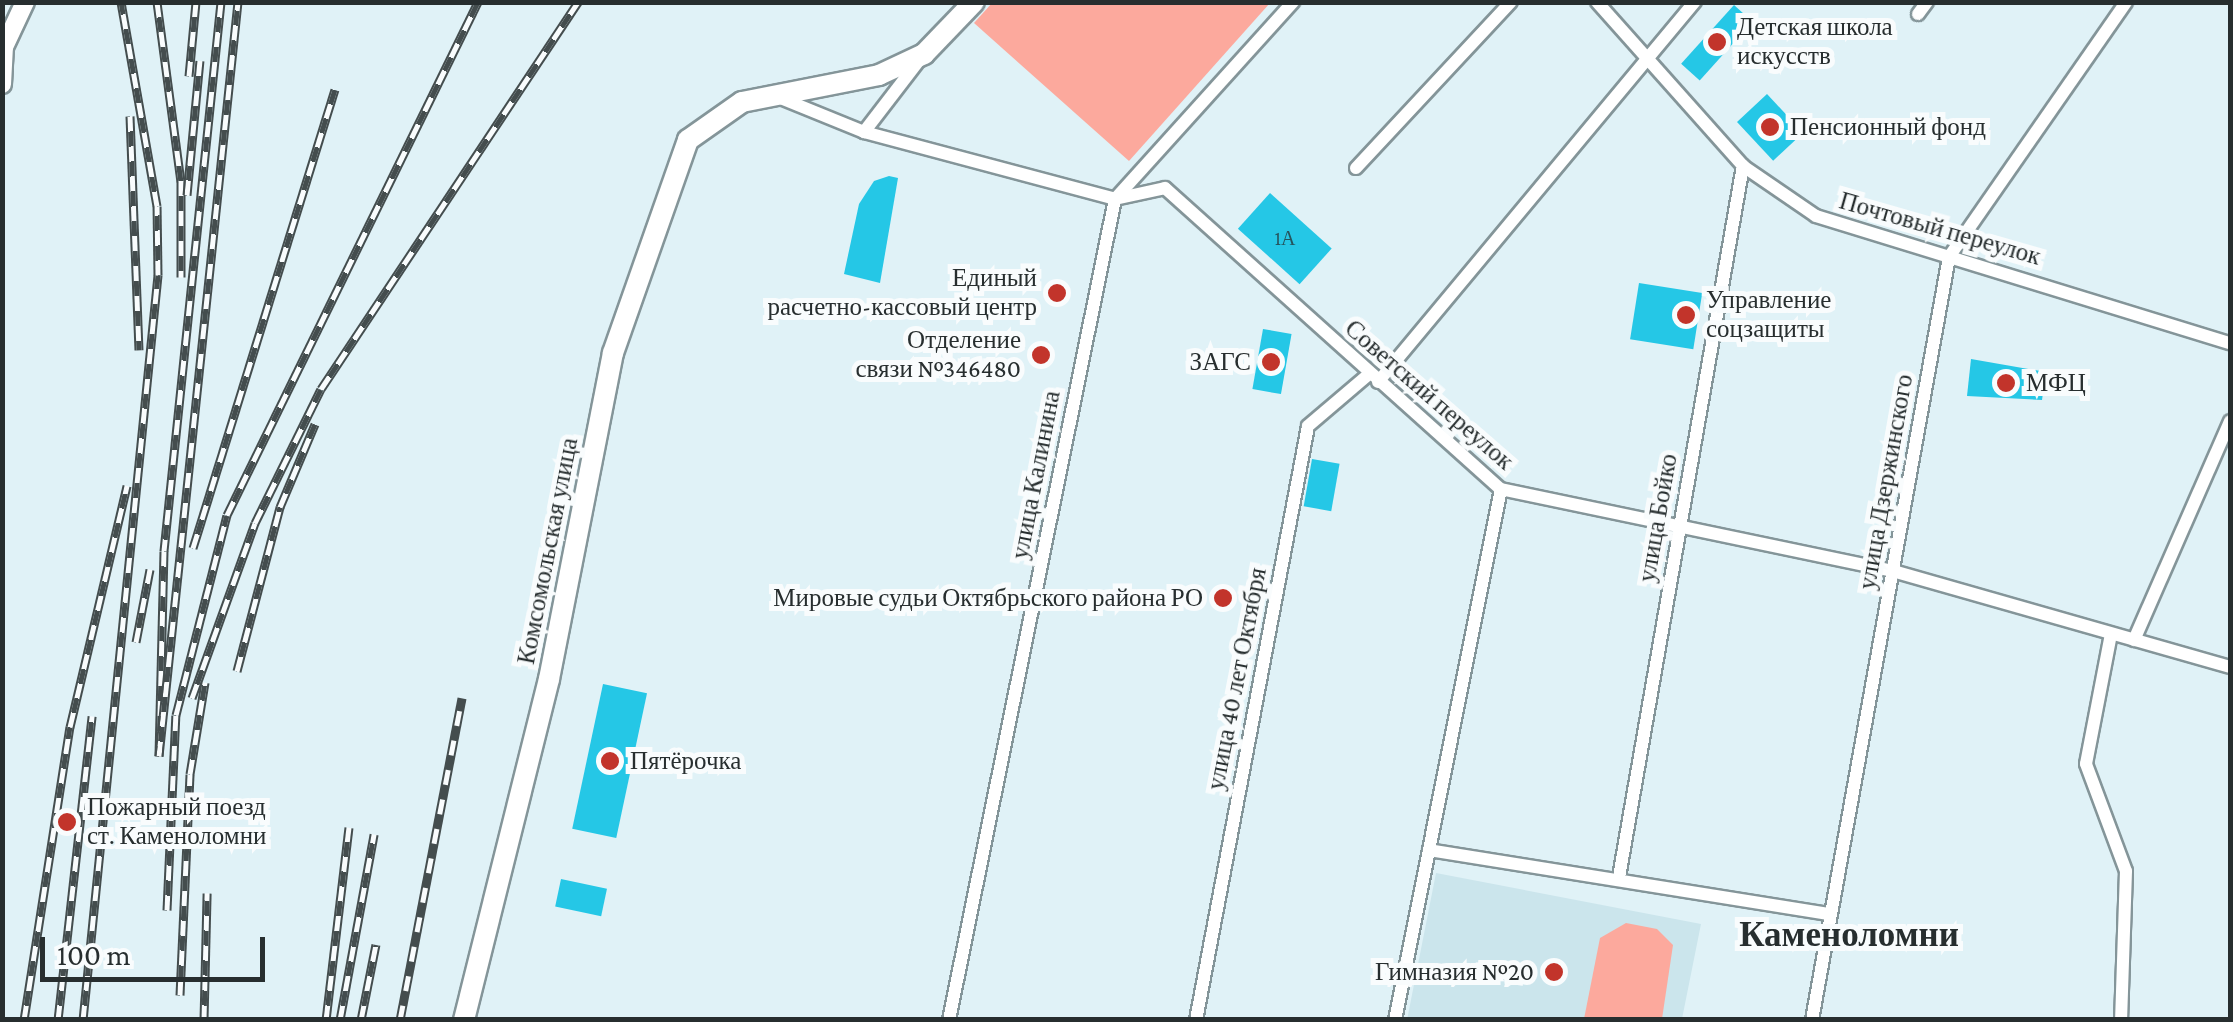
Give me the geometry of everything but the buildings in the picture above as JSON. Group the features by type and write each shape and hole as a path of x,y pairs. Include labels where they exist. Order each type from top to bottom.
{"main road":[{"path":"770,94 879,75 924,54 974,2"},
{"name":"Комсомольская улица","path":"464,1020 549,679 613,353 688,140 721,112 770,94"}],"street":[{"path":"2,84 4,48 25,2"},
{"path":"1115,200 1293,2"},
{"path":"1356,168 1511,2"},
{"name":"Почтовый переулок","path":"1597,2 1649,51 1743,166 1816,216 2170,317 2230,343"},
{"name":"улица 40 лет Октября","path":"1196,1020 1308,426 1373,378 1649,51 1695,2"},
{"name":"улица Дзержинского","path":"1812,1020 1949,257 2126,2"},
{"path":"864,132 924,54"},
{"name":"Советский переулок","path":"770,94 864,132 1115,200 1165,188 1501,489 1893,571 2230,668"},
{"name":"улица Бойко","path":"1619,878 1743,166"},
{"name":"улица Калинина","path":"950,1020 1115,200"},
{"path":"2134,640 2230,420"},
{"path":"1395,1020 1501,489"},
{"path":"2111,634 2086,764 2126,871 2120,1020"},
{"path":"1429,850 1829,914"}],"shaded area":[{"path":"993,2 1270,3 1129,161 974,23"},
{"name":"Гимназия №20","path":"1436,873 1701,924 1682,1019 1407,1020"},
{"path":"1626,923 1657,929 1673,945 1662,1019 1584,1019 1600,938"}],"railway":[{"path":"83,1020 158,275 157,206 121,2"},
{"path":"157,2 181,181 181,277"},
{"path":"189,76 196,2"},
{"path":"221,2 164,551 159,756 238,2"},
{"path":"167,910 176,715 227,515 478,2"},
{"path":"192,698 255,523 321,389 578,2"},
{"path":"187,195 200,61"},
{"path":"193,548 335,89"},
{"path":"130,116 139,350"},
{"path":"237,671 280,507 315,424"},
{"path":"24,1020 70,727 127,486"},
{"path":"136,642 150,569"},
{"path":"180,995 190,774 205,682"},
{"path":"400,1020 462,698"},
{"path":"58,1020 92,716"},
{"path":"326,1020 349,827"},
{"path":"340,1020 374,834"},
{"path":"204,1020 207,893"},
{"path":"361,1020 376,944"}],"place":[{"name":"Детская школа искусств","path":"1717,42"},
{"name":"Пенсионный фонд","path":"1770,127"},
{"name":"Единый расчетно-кассовый центр","path":"1057,293"},
{"name":"Управление соцзащиты","path":"1686,315"},
{"name":"Отделение связи №346480","path":"1041,355"},
{"name":"ЗАГС","path":"1271,362"},
{"name":"МФЦ","path":"2006,383"},
{"name":"Мировые судьи Октябрьского района РО","path":"1223,598"},
{"name":"Пятёрочка","path":"610,761"},
{"name":"Пожарный поезд ст. Каменоломни","path":"67,822"},
{"name":"Гимназия №20","path":"1554,972"}],"district":[{"name":"Каменоломни","path":"1849,935"}]}
